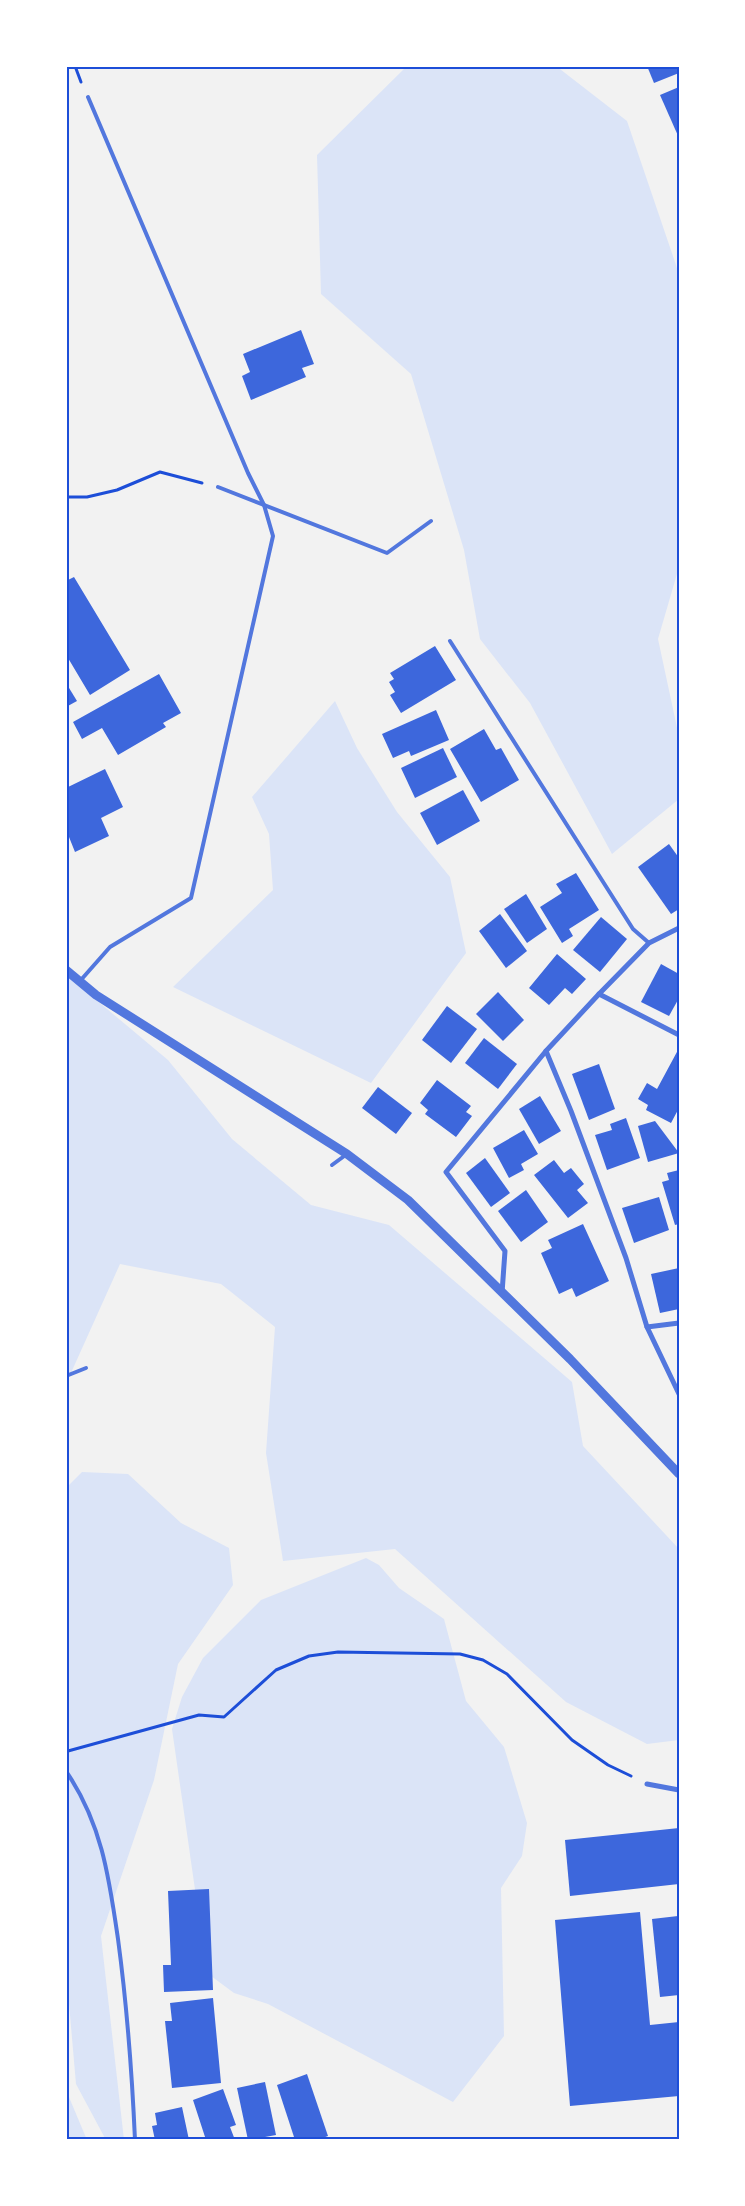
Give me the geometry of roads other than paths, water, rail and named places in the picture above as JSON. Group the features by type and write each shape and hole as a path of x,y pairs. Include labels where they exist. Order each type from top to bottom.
{"street":[{"path":"502,1293 505,1251 446,1172 546,1051 599,994 649,944 679,928"},
{"path":"66,970 96,995 347,1154 408,1200 570,1358 679,1474"},
{"path":"599,994 679,1035"},
{"path":"546,1051 571,1110 626,1258 647,1327 679,1394"},
{"path":"647,1327 679,1323"},
{"path":"647,1784 679,1790"}],"lane":[{"path":"80,981 110,948 191,898 272,536 264,505 244,464 88,97"},
{"path":"218,487 387,553 431,521"},
{"path":"450,641 633,929 649,944"},
{"path":"332,1164 347,1154"},
{"path":"66,1376 86,1368"},
{"path":"66,1771 82,1794 98,1833 105,1861 125,1986 136,2140"}]}
